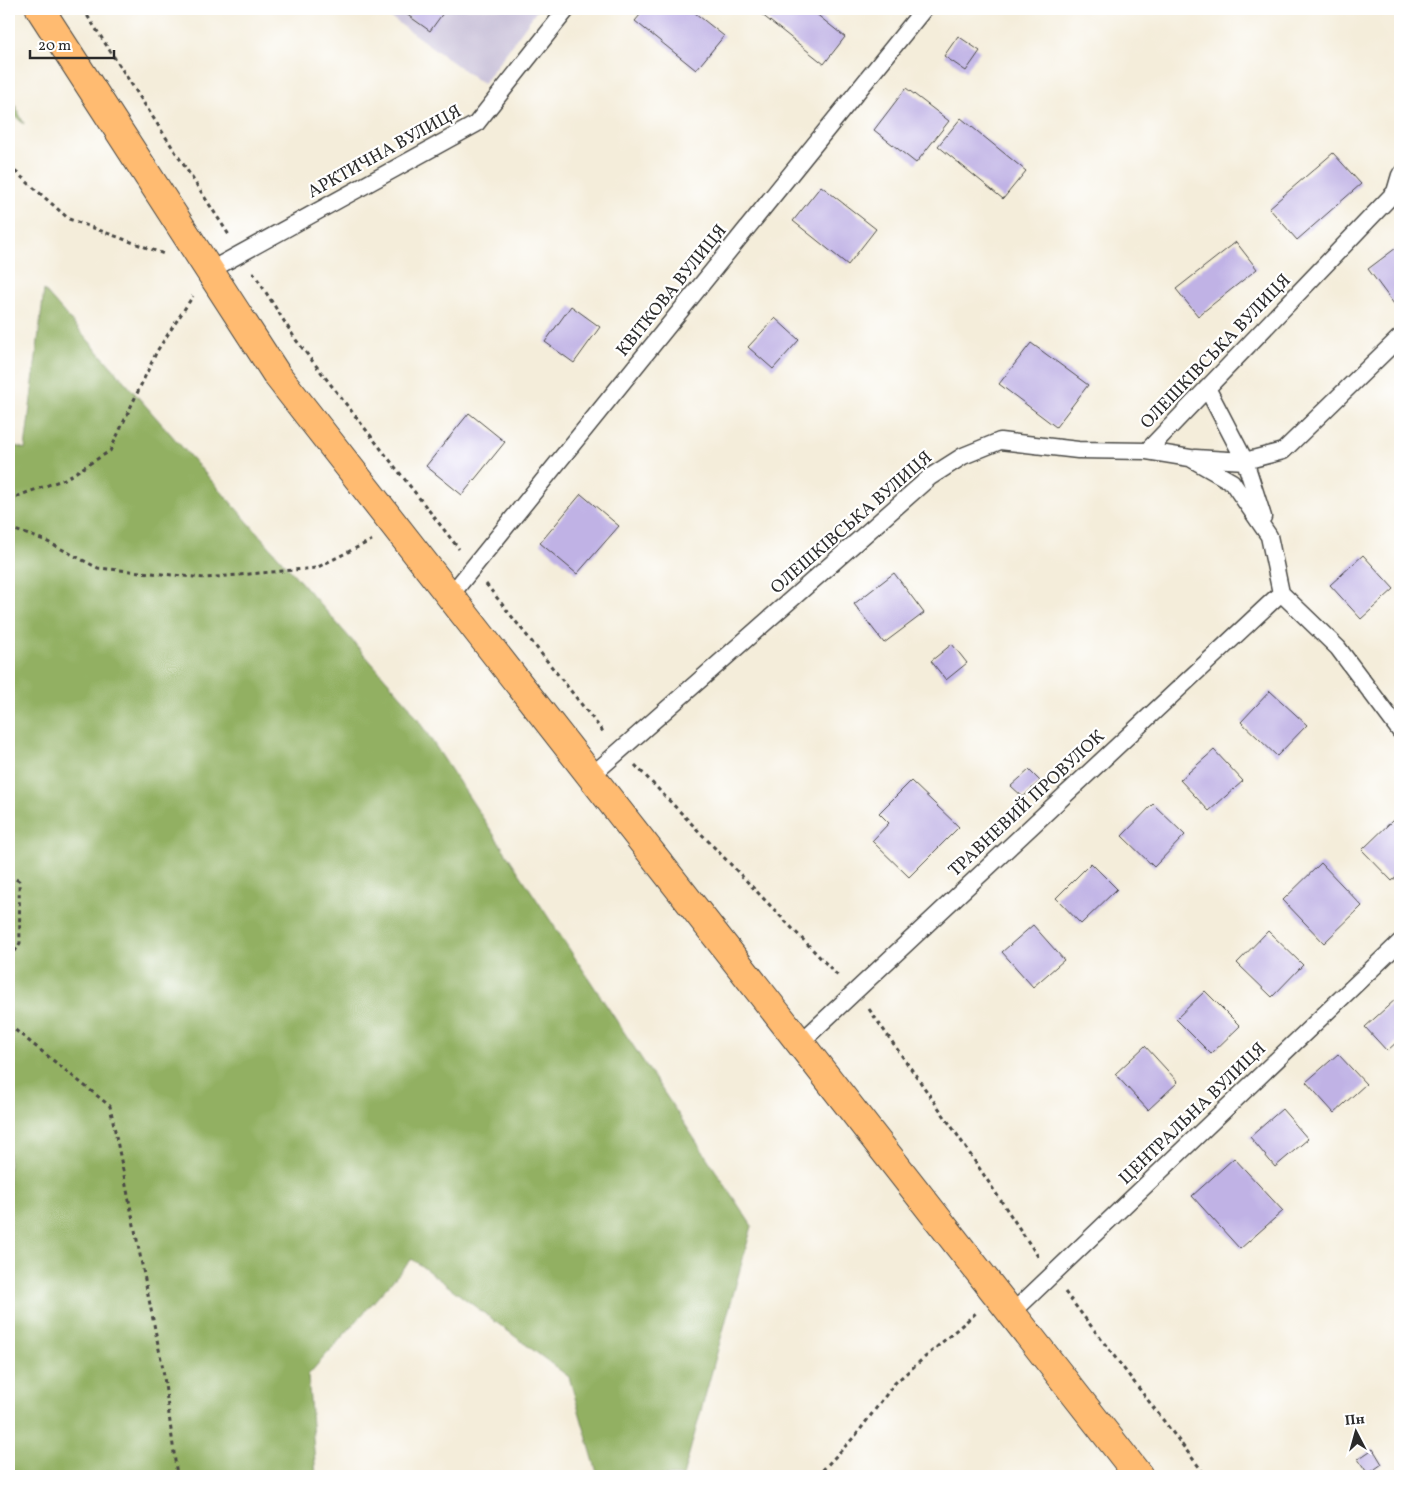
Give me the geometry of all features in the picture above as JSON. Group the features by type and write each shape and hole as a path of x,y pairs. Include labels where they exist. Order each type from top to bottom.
{"main road":[{"path":"40,9 277,375 1139,1476"}],"lane":[{"name":"АРКТИЧНА ВУЛИЦЯ","path":"209,271 476,124 567,9"},
{"name":"КВІТКОВА ВУЛИЦЯ","path":"450,596 924,9"},
{"name":"ОЛЕШКІВСЬКА ВУЛИЦЯ","path":"591,776 930,476 963,456 1000,441 1078,450 1147,451 1398,194 1400,175"},
{"path":"1147,451 1190,458 1245,461 1283,451 1400,337"},
{"path":"1207,388 1245,461 1269,536 1280,593 1338,648 1400,730"},
{"path":"1190,458 1232,482 1269,536"},
{"name":"ТРАВНЕВИЙ ПРОВУЛОК","path":"800,1043 1280,593"},
{"name":"ЦЕНТРАЛЬНА ВУЛИЦЯ","path":"1005,1304 1400,942"}],"path":[{"path":"9,166 69,219 209,271 157,351 110,451 65,479 9,499"},
{"path":"9,528 44,540 98,568 205,578 316,568 397,528"},
{"path":"9,875 19,881 20,934 20,943 9,961"},
{"path":"9,1025 110,1106 163,1369 177,1476"},
{"path":"817,1476 856,1436 895,1383 1005,1304"}],"shaded area":[{"path":"379,9 538,9 483,84"}],"green space":[{"path":"9,92 24,124 9,111"},
{"path":"44,290 407,703 752,1226 683,1476 598,1476 569,1377 412,1259 308,1375 316,1476 9,1476 9,444 25,449"}],"building":[{"path":"399,9 446,9 430,31"},
{"path":"645,9 690,9 724,36 696,70 635,21"},
{"path":"765,9 810,9 845,37 824,64 761,14"},
{"path":"958,36 980,51 966,71 944,56"},
{"path":"906,88 949,121 916,163 874,130"},
{"path":"961,118 1026,171 1003,199 938,146"},
{"path":"1333,153 1361,184 1297,240 1269,208"},
{"path":"821,186 876,229 848,265 793,221"},
{"path":"1236,242 1257,269 1198,316 1176,289"},
{"path":"1400,245 1400,299 1394,304 1368,269"},
{"path":"571,306 600,327 574,363 545,342"},
{"path":"775,318 799,340 773,369 748,347"},
{"path":"1031,343 1088,385 1056,427 999,384"},
{"path":"469,413 505,442 462,495 426,466"},
{"path":"581,494 619,526 577,574 540,543"},
{"path":"1363,555 1394,589 1361,619 1330,585"},
{"path":"894,573 924,613 884,643 854,604"},
{"path":"952,644 967,663 946,680 931,661"},
{"path":"1270,691 1307,725 1277,756 1241,722"},
{"path":"1214,750 1243,781 1209,811 1180,780"},
{"path":"1029,770 1040,781 1023,797 1011,786"},
{"path":"911,781 959,827 909,877 872,841 889,823 879,813"},
{"path":"1153,804 1185,835 1154,867 1122,836"},
{"path":"1393,820 1400,827 1400,874 1392,881 1362,850"},
{"path":"1091,863 1117,889 1081,924 1056,898"},
{"path":"1321,863 1362,906 1324,943 1283,900"},
{"path":"1033,925 1064,960 1033,987 1002,952"},
{"path":"1268,931 1303,965 1272,997 1237,963"},
{"path":"1205,991 1240,1026 1211,1054 1176,1019"},
{"path":"1397,998 1400,1001 1400,1039 1387,1051 1365,1027"},
{"path":"1145,1046 1178,1082 1148,1110 1115,1074"},
{"path":"1338,1054 1366,1084 1334,1113 1306,1082"},
{"path":"1282,1109 1308,1139 1275,1167 1250,1137"},
{"path":"1234,1158 1283,1211 1240,1249 1192,1196"},
{"path":"1373,1449 1382,1464 1368,1474 1358,1459"}]}
